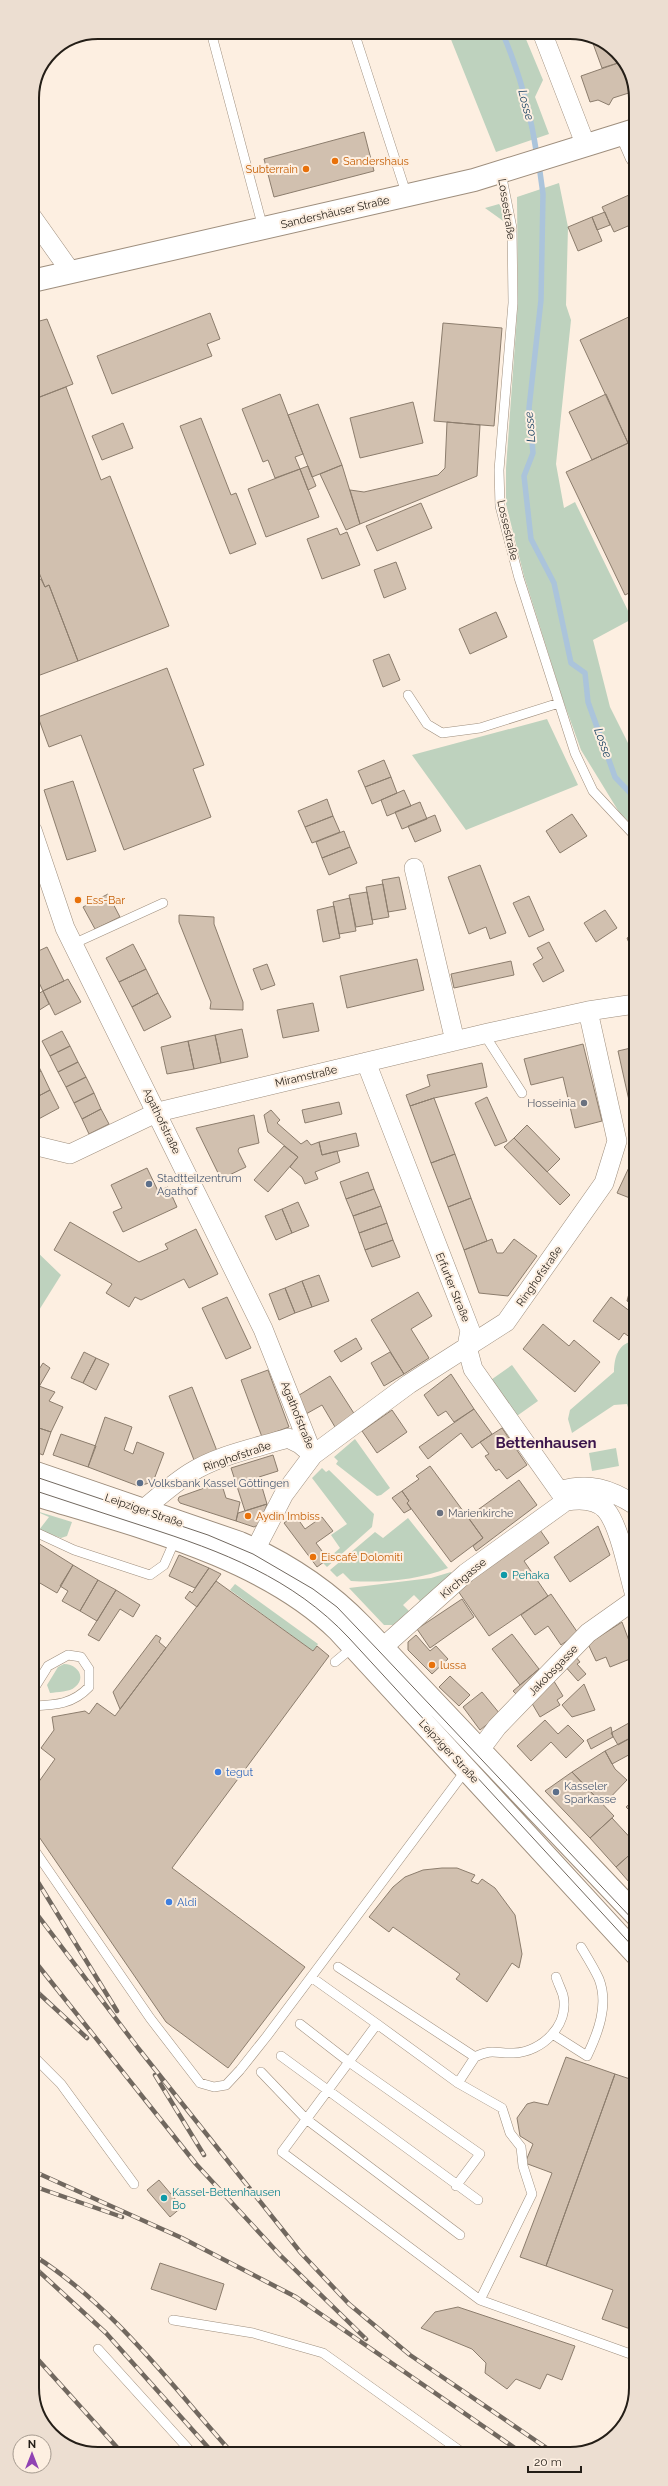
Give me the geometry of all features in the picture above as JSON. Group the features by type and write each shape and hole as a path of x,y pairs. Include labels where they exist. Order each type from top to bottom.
{"main road":[{"name":"Sandershäuser Straße","path":"39,279 407,196 506,171 629,132"},
{"name":"Leipziger Straße","path":"39,1474 144,1509 250,1559 305,1601 367,1652"},
{"name":"Leipziger Straße","path":"39,1496 175,1540 250,1559 304,1577 330,1596 367,1652 466,1769 629,1946"},
{"path":"367,1652 479,1751 629,1908"}],"street":[{"path":"545,39 586,146"},
{"path":"39,227 71,272"},
{"name":"Agathofstraße","path":"39,851 65,928 158,1112 263,1329 313,1455"},
{"path":"414,868 454,1041"},
{"name":"Miramstraße","path":"39,1146 70,1154 158,1112 484,1034 588,1011 629,1005"},
{"name":"Ringhofstraße","path":"250,1559 284,1494 313,1455 409,1384 468,1351 506,1322 604,1183 617,1141 588,1011"},
{"name":"Erfurter Straße","path":"366,1062 470,1330 468,1351 473,1369 562,1496"},
{"name":"Ringhofstraße","path":"144,1509 164,1491 191,1472 222,1459 288,1438 300,1444 313,1455"},
{"path":"562,1496 586,1485 603,1488 629,1501"},
{"path":"562,1496 593,1502 606,1510 614,1523 629,1575"},
{"name":"Kirchgasse","path":"367,1652 562,1496"},
{"name":"Jakobsgasse","path":"479,1751 497,1727 588,1633 629,1604"}],"lane":[{"path":"212,39 263,228"},
{"path":"356,39 407,196"},
{"name":"Lossestraße","path":"506,171 512,228 513,303 499,470 500,506 519,578 575,753 592,791 629,830"},
{"path":"408,695 427,724 442,733 480,728 559,703"},
{"path":"74,944 163,903"},
{"path":"484,1034 522,1093"},
{"path":"39,1534 74,1550 150,1575 164,1565 175,1540"},
{"path":"335,1662 367,1652"},
{"path":"39,1680 48,1666 68,1655 80,1657 89,1668 89,1687 78,1698 53,1705 39,1706"},
{"path":"39,1857 150,2018 200,2083 214,2087 226,2085 240,2070 311,1978 479,1751"},
{"path":"554,2035 587,2056 598,2034 603,2008 599,1980 581,1947"},
{"path":"338,1967 475,2057"},
{"path":"311,1978 458,2083 502,2108 510,2133 521,2147 523,2166 532,2194 480,2300"},
{"path":"458,2083 475,2057 487,2050 514,2053 534,2049 554,2035 562,2012 563,1996 556,1978"},
{"path":"300,2024 350,2062 480,2154 456,2186"},
{"path":"377,2024 282,2152 480,2300 629,2353"},
{"path":"281,2056 329,2089 456,2186 478,2200"},
{"path":"39,2062 61,2084 134,2184"},
{"path":"261,2072 306,2119 460,2235"},
{"path":"173,2320 252,2333 323,2354 455,2447"},
{"path":"98,2349 187,2447"}],"green space":[{"path":"451,39 526,39 543,80 535,97 549,134 496,152"},
{"path":"559,183 568,227 566,305 571,320 556,464 564,508 575,502 629,613 629,621 593,640 610,707 629,745 629,822 619,812 581,750 563,700 524,576 506,504 506,468 518,302 517,197"},
{"path":"499,204 505,212 506,223 485,208"},
{"path":"547,719 578,785 466,830 412,755"},
{"path":"39,1254 61,1275 39,1310"},
{"path":"629,1342 629,1411 627,1404 614,1405 572,1433 568,1419 570,1410 614,1372 616,1356 621,1347"},
{"path":"512,1365 538,1401 514,1418 488,1382"},
{"path":"355,1439 390,1488 381,1495 377,1496 336,1464 338,1461 334,1457"},
{"path":"616,1448 619,1466 592,1471 589,1453"},
{"path":"322,1468 326,1472 329,1470 374,1514 372,1527 327,1567 323,1563 340,1548 331,1535 347,1524 312,1478"},
{"path":"39,1512 72,1522 67,1536 61,1538 39,1530 49,1517"},
{"path":"408,1518 448,1568 413,1578 376,1582 351,1581 343,1573 337,1577 330,1570 375,1532 383,1538"},
{"path":"451,1572 452,1574 421,1602 414,1595 403,1605 409,1611 393,1625 384,1625 349,1588 431,1578"},
{"path":"235,1584 318,1644 313,1651 230,1590"},
{"path":"64,1664 73,1666 79,1672 79,1683 73,1689 63,1692 50,1693 47,1685 58,1667"}],"building":[{"path":"593,43 603,49 618,63 602,68"},
{"path":"618,63 626,79 629,93 613,98 609,105 598,100 590,102 581,76"},
{"path":"364,132 374,171 274,197 264,159"},
{"path":"629,195 629,226 614,232 602,207"},
{"path":"605,212 610,225 597,230 592,217"},
{"path":"592,217 602,241 578,251 568,227"},
{"path":"210,313 220,339 207,344 212,356 112,394 97,356"},
{"path":"629,317 629,443 628,443 580,340"},
{"path":"47,319 73,384 39,397 39,321"},
{"path":"443,323 502,328 494,426 434,421"},
{"path":"66,387 101,480 110,476 169,626 78,661 49,585 45,587 39,573 39,397"},
{"path":"280,394 303,454 295,457 300,469 275,478 268,460 263,462 242,409"},
{"path":"606,394 628,443 592,460 569,412"},
{"path":"413,402 423,443 360,458 350,418"},
{"path":"318,404 342,465 312,477 288,415"},
{"path":"201,418 231,495 236,493 256,544 230,554 180,426"},
{"path":"447,422 480,425 477,476 360,524 350,490 364,492 438,475 445,468"},
{"path":"123,423 133,448 102,460 92,436"},
{"path":"629,443 629,593 625,595 566,472"},
{"path":"342,465 360,524 346,530 320,474"},
{"path":"308,466 316,486 308,490 300,469"},
{"path":"300,469 319,517 266,537 248,489"},
{"path":"421,503 432,528 377,551 366,526"},
{"path":"337,528 340,535 347,532 360,565 322,579 307,539"},
{"path":"396,562 406,589 384,598 374,570"},
{"path":"41,579 45,587 49,585 78,661 39,675 39,580"},
{"path":"496,612 507,637 470,654 459,629"},
{"path":"389,654 400,680 383,687 373,660"},
{"path":"167,668 204,765 193,769 211,817 124,850 81,735 49,747 39,717"},
{"path":"384,760 391,777 365,787 358,771"},
{"path":"391,777 397,793 372,804 365,787"},
{"path":"73,781 96,851 67,860 44,790"},
{"path":"404,790 411,806 387,816 381,800"},
{"path":"327,799 333,816 305,827 298,811"},
{"path":"420,802 427,819 402,829 395,812"},
{"path":"572,814 587,836 560,853 546,831"},
{"path":"435,815 441,831 415,842 408,826"},
{"path":"333,816 340,832 312,843 305,827"},
{"path":"344,831 350,847 322,858 316,842"},
{"path":"350,847 357,863 329,875 322,858"},
{"path":"480,865 506,933 490,939 486,927 469,934 448,877"},
{"path":"399,877 406,909 388,912 382,880"},
{"path":"383,884 389,917 372,920 366,887"},
{"path":"367,892 373,924 356,927 349,895"},
{"path":"108,894 120,917 95,929 83,907"},
{"path":"529,896 544,930 529,937 513,903"},
{"path":"350,898 356,931 339,934 333,902"},
{"path":"334,906 340,938 323,942 317,910"},
{"path":"605,910 617,928 596,942 584,923"},
{"path":"179,915 214,917 214,924 243,1002 243,1010 210,1009 211,1002 179,922"},
{"path":"549,942 564,971 543,982 533,964 543,958 537,948"},
{"path":"133,944 146,969 119,982 106,958"},
{"path":"47,947 64,981 43,991 39,983 39,951"},
{"path":"417,959 424,990 347,1008 340,976"},
{"path":"511,961 514,975 454,988 451,974"},
{"path":"267,964 275,985 261,990 253,969"},
{"path":"146,969 158,993 132,1007 119,982"},
{"path":"68,979 81,1002 55,1015 43,991"},
{"path":"43,991 49,1004 39,1010 39,993"},
{"path":"158,993 171,1017 144,1031 132,1007"},
{"path":"313,1003 319,1031 283,1038 277,1010"},
{"path":"242,1029 248,1057 221,1063 215,1035"},
{"path":"62,1031 70,1046 50,1056 42,1041"},
{"path":"215,1035 221,1063 194,1069 188,1041"},
{"path":"188,1041 194,1069 167,1074 161,1047"},
{"name":"Hosseinia","path":"583,1044 602,1121 575,1128 563,1077 531,1085 524,1059"},
{"path":"70,1046 78,1062 58,1072 50,1056"},
{"path":"629,1048 628,1096 618,1051"},
{"path":"78,1062 86,1077 66,1087 58,1072"},
{"path":"482,1063 487,1087 434,1098 410,1106 406,1095 430,1086 427,1075"},
{"path":"41,1071 50,1090 39,1096 39,1072"},
{"path":"86,1077 94,1093 74,1103 66,1087"},
{"path":"50,1090 59,1108 39,1119 39,1096"},
{"path":"94,1093 101,1109 82,1119 74,1103"},
{"path":"487,1097 507,1141 495,1146 475,1103"},
{"path":"434,1098 455,1154 431,1163 410,1106"},
{"path":"339,1102 342,1114 305,1123 302,1110"},
{"path":"101,1109 109,1124 89,1134 82,1119"},
{"path":"271,1110 280,1120 277,1123 301,1144 307,1140 311,1145 319,1142 322,1155 337,1151 340,1162 315,1172 318,1179 305,1184 302,1177 290,1167 298,1157 268,1132 264,1115"},
{"path":"254,1115 259,1143 239,1148 238,1151 246,1167 221,1179 196,1128"},
{"path":"527,1125 560,1159 547,1172 514,1138"},
{"path":"356,1133 359,1146 322,1155 319,1142"},
{"path":"514,1138 570,1195 560,1205 504,1147"},
{"path":"284,1146 298,1157 268,1192 254,1180"},
{"path":"455,1154 471,1198 448,1207 431,1163"},
{"path":"629,1167 629,1198 617,1193"},
{"path":"147,1168 158,1191 168,1187 177,1207 123,1232 113,1212 122,1208 111,1185"},
{"path":"368,1172 374,1189 346,1199 340,1182"},
{"path":"374,1189 381,1206 353,1216 346,1199"},
{"path":"471,1198 487,1241 464,1250 448,1207"},
{"path":"298,1202 309,1226 292,1233 282,1209"},
{"path":"381,1206 387,1223 359,1233 353,1216"},
{"path":"282,1209 292,1233 276,1240 265,1216"},
{"path":"70,1222 139,1262 168,1249 165,1244 196,1229 218,1274 189,1288 184,1279 141,1300 135,1297 129,1307 106,1293 112,1284 54,1250"},
{"path":"387,1223 393,1240 365,1250 359,1233"},
{"path":"492,1239 497,1253 503,1253 514,1239 537,1256 508,1296 479,1293 464,1250"},
{"path":"393,1240 400,1257 372,1267 365,1250"},
{"path":"319,1275 329,1301 312,1307 302,1281"},
{"path":"302,1281 312,1307 295,1313 285,1288"},
{"path":"285,1288 295,1313 279,1320 269,1294"},
{"path":"418,1292 432,1316 411,1329 429,1358 404,1374 371,1320"},
{"path":"227,1297 251,1348 226,1359 202,1308"},
{"path":"611,1297 629,1310 629,1337 624,1333 619,1340 593,1321"},
{"path":"543,1324 569,1346 574,1340 600,1362 575,1392 523,1349"},
{"path":"356,1338 362,1349 341,1362 334,1351"},
{"path":"84,1352 96,1358 83,1383 71,1378"},
{"path":"390,1352 404,1374 384,1386 371,1363"},
{"path":"96,1358 109,1364 96,1390 83,1383"},
{"path":"43,1363 50,1368 39,1387 39,1369"},
{"path":"268,1370 289,1427 262,1437 241,1380"},
{"path":"451,1374 474,1409 454,1422 446,1411 438,1416 424,1395"},
{"path":"330,1376 355,1415 335,1427 322,1405 306,1414 296,1397"},
{"path":"39,1386 55,1392 49,1401 63,1407 51,1432 39,1428"},
{"path":"192,1387 217,1451 194,1460 169,1396"},
{"path":"474,1409 492,1434 472,1448 461,1433 428,1459 419,1447"},
{"path":"392,1410 407,1432 377,1453 362,1431"},
{"path":"105,1417 132,1427 124,1450 133,1454 137,1442 164,1453 153,1482 138,1486 88,1467"},
{"path":"39,1428 51,1432 43,1455 39,1453"},
{"path":"502,1428 527,1465 507,1479 499,1469 496,1471 485,1456 489,1454 480,1442"},
{"path":"61,1434 96,1446 88,1467 53,1455"},
{"path":"273,1455 278,1471 259,1477 267,1504 245,1511 231,1468"},
{"name":"Marienkirche","path":"430,1466 483,1538 451,1562 407,1503 409,1501 402,1491 419,1479 416,1476"},
{"path":"519,1480 537,1505 476,1551 473,1546 483,1538 468,1517"},
{"path":"221,1482 226,1498 240,1502 236,1521 180,1503 178,1500 179,1497"},
{"path":"402,1491 409,1501 407,1503 411,1509 404,1513 392,1498"},
{"path":"267,1504 260,1524 254,1527 236,1521 238,1513"},
{"path":"295,1515 305,1529 322,1517 333,1531 316,1543 328,1559 317,1567 284,1523"},
{"path":"598,1526 610,1555 570,1582 554,1557"},
{"name":"Pehaka","path":"540,1530 549,1543 524,1561 548,1596 489,1636 456,1588"},
{"path":"39,1544 73,1565 57,1593 39,1582"},
{"path":"179,1555 209,1568 195,1588 169,1576"},
{"path":"73,1565 98,1580 80,1611 62,1601 68,1591 60,1586"},
{"path":"209,1568 221,1574 197,1607 185,1598 190,1591 192,1593"},
{"path":"98,1580 116,1590 97,1621 80,1611"},
{"path":"216,1581 313,1651 317,1646 329,1656 172,1868 305,1967 228,2068 166,2022 39,1837 39,1782 55,1759 41,1748 54,1730 52,1717 85,1711 89,1714 97,1703 115,1716"},
{"path":"116,1590 140,1605 133,1617 120,1609 99,1641 88,1635"},
{"path":"551,1594 578,1633 561,1645 548,1626 535,1635 521,1615"},
{"path":"462,1599 474,1617 430,1648 417,1629"},
{"path":"622,1622 629,1641 629,1659 610,1667 606,1657 596,1661 588,1644"},
{"path":"512,1634 539,1669 520,1685 492,1649"},
{"path":"156,1635 161,1638 159,1642 166,1648 120,1709 113,1692"},
{"path":"416,1635 430,1651 436,1646 448,1659 432,1674 408,1650 408,1642"},
{"path":"575,1656 580,1662 577,1664 586,1674 578,1681 564,1665"},
{"path":"539,1669 543,1671 517,1695 513,1691"},
{"path":"450,1676 470,1695 459,1706 439,1687"},
{"path":"552,1678 563,1696 557,1700 560,1705 540,1717 530,1700"},
{"path":"584,1684 595,1710 572,1717 562,1705"},
{"path":"482,1692 500,1714 480,1730 463,1707"},
{"path":"545,1720 558,1734 568,1725 584,1741 566,1758 551,1742 531,1761 517,1746"},
{"path":"629,1723 629,1739 618,1745 611,1733"},
{"path":"611,1727 613,1737 591,1749 587,1740"},
{"path":"629,1739 629,1755 612,1764 605,1751"},
{"path":"605,1751 615,1769 627,1780 603,1805 572,1772"},
{"path":"572,1772 614,1816 590,1838 545,1791"},
{"path":"612,1818 629,1836 629,1855 616,1867 590,1838"},
{"path":"629,1855 629,1882 616,1867"},
{"path":"457,1868 475,1875 471,1881 478,1884 482,1879 495,1888 515,1915 522,1954 519,1968 512,1963 487,2002 456,1979 460,1974 393,1927 389,1932 369,1917 393,1887 405,1877 423,1870"},
{"path":"566,2057 615,2074 546,2266 520,2257 552,2173 525,2163 533,2144 520,2136 517,2118 527,2104 534,2102 548,2105"},
{"path":"615,2074 629,2079 629,2329 602,2319 613,2290 546,2266"},
{"name":"Kassel-Bettenhausen Bo","path":"159,2180 182,2207 170,2217 147,2190"},
{"path":"160,2263 224,2284 216,2310 151,2289"},
{"path":"458,2307 575,2346 562,2380 547,2374 540,2389 516,2379 507,2389 485,2373 486,2363 472,2349 421,2328 435,2312"}],"waterway":[{"name":"Losse","path":"505,39 524,93 537,156"},
{"name":"Losse","path":"539,165 543,194 541,300 529,408 533,453 524,476 531,539 554,583 571,663 585,673 588,702 615,777 629,792"}],"tram line":[{"path":"39,1478 208,1535 253,1554 313,1589 337,1607 629,1916"},
{"path":"39,1492 201,1546 255,1569 304,1599 327,1617 349,1638 629,1942"}],"railway":[{"path":"39,1884 117,2011"},
{"path":"39,1917 138,2048 301,2253 349,2304 410,2355 545,2447"},
{"path":"39,1967 196,2164 280,2255 366,2339"},
{"path":"39,1994 87,2038"},
{"path":"155,2075 204,2155"},
{"path":"39,2174 182,2238 296,2297 513,2447"},
{"path":"39,2188 122,2217"},
{"path":"39,2259 62,2275 115,2321 227,2447"},
{"path":"39,2272 106,2333 208,2447"},
{"path":"39,2361 117,2447"}],"place":[{"name":"Sandershaus","path":"335,161"},
{"name":"Subterrain","path":"306,169"},
{"name":"Ess-Bar","path":"78,900"},
{"name":"Hosseinia","path":"584,1103"},
{"name":"Stadtteilzentrum Agathof","path":"149,1184"},
{"name":"Volksbank Kassel Göttingen","path":"140,1483"},
{"name":"Marienkirche","path":"440,1513"},
{"name":"Aydin Imbiss","path":"248,1516"},
{"name":"Eiscafé Dolomiti","path":"313,1557"},
{"name":"Pehaka","path":"504,1575"},
{"name":"lussa","path":"432,1665"},
{"name":"tegut","path":"218,1772"},
{"name":"Kasseler Sparkasse","path":"556,1792"},
{"name":"Aldi","path":"169,1902"},
{"name":"Kassel-Bettenhausen Bo","path":"164,2198"}],"district":[{"name":"Bettenhausen","path":"546,1443"}]}
